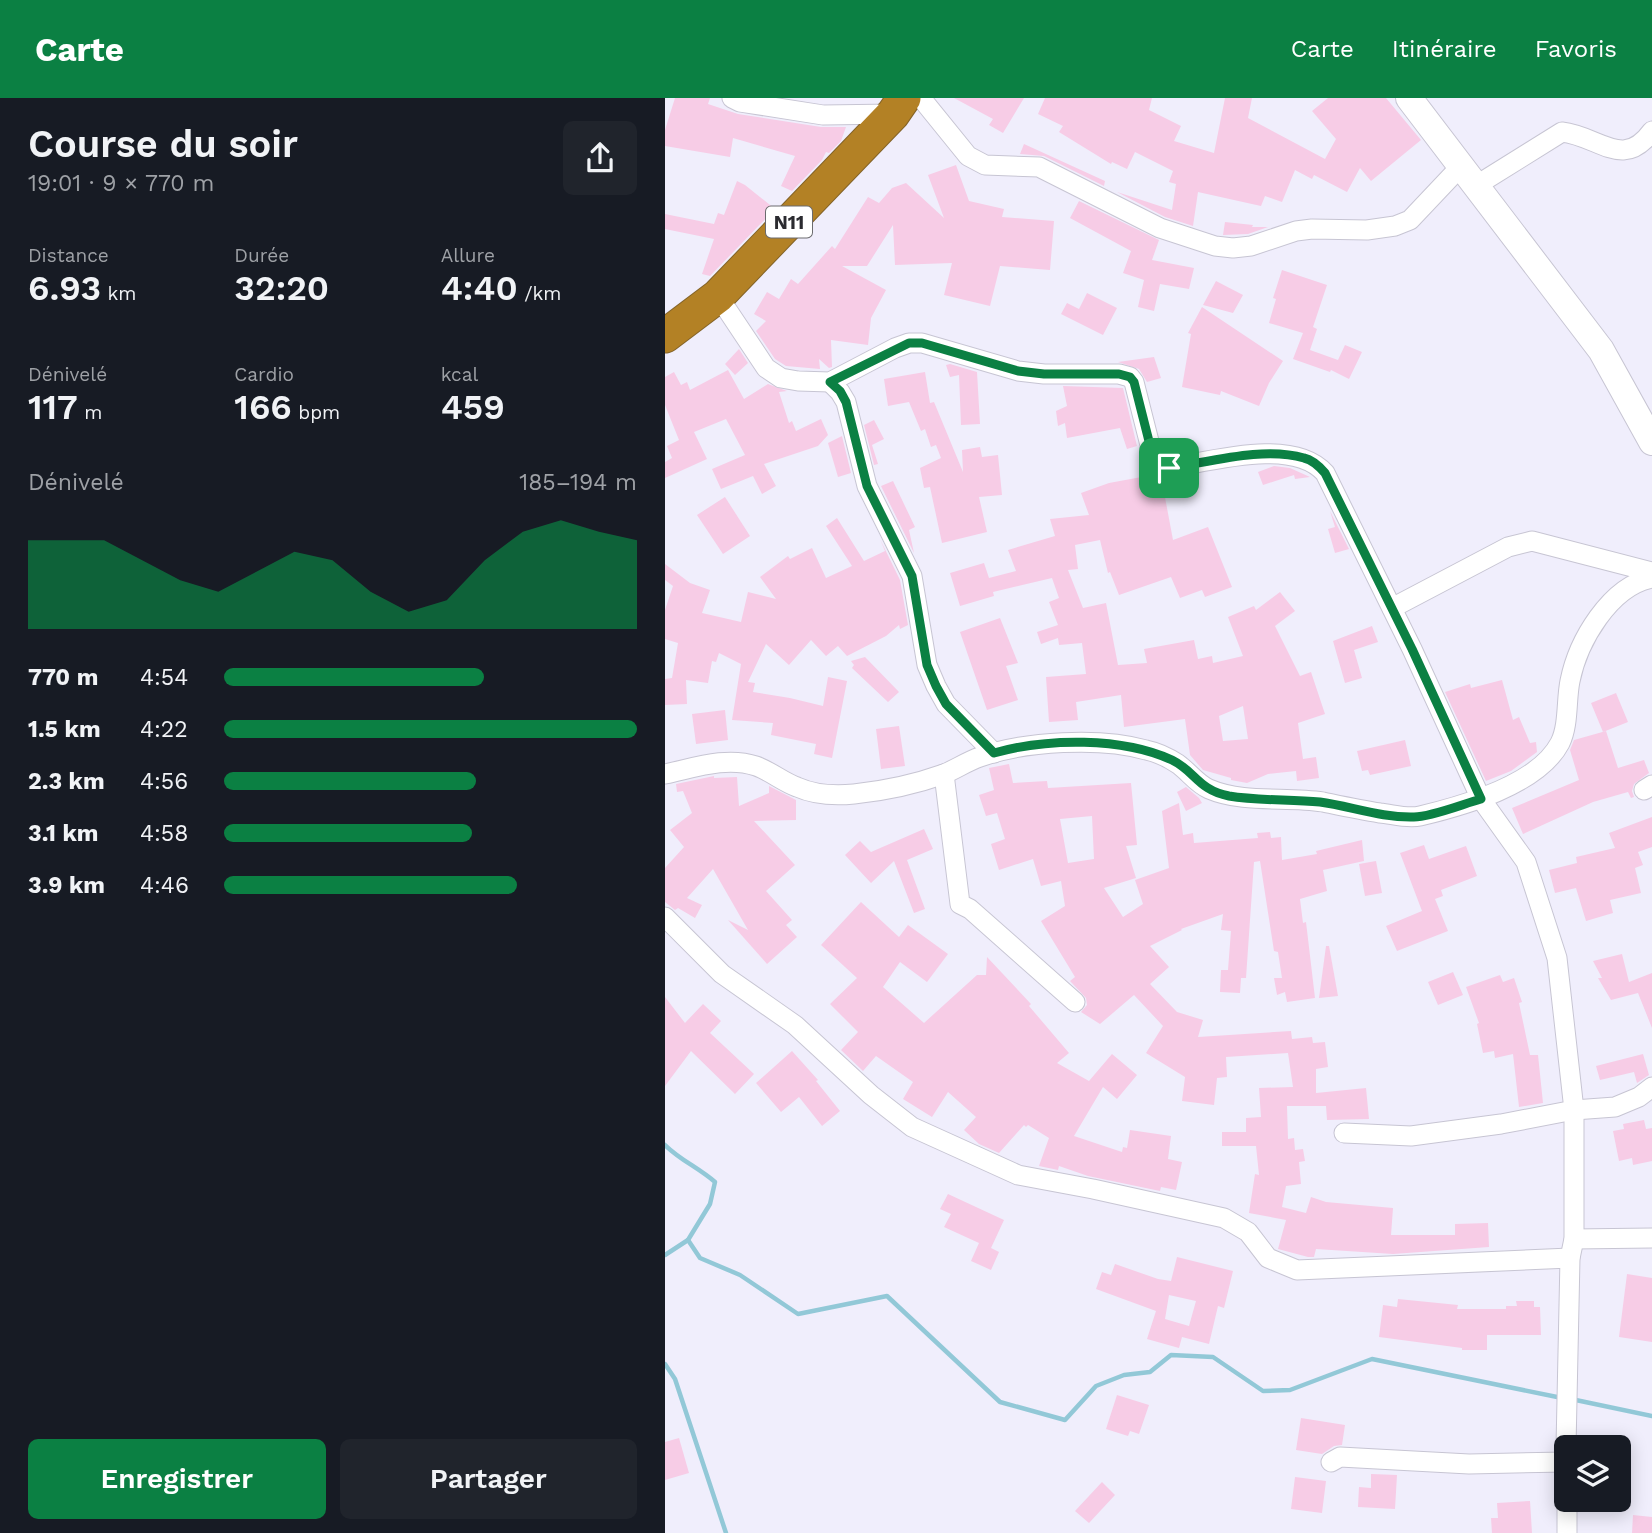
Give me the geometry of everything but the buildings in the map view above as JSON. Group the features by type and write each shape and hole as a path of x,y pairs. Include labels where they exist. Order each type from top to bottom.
{"highway":[{"name":"N11","path":"665,335 718,296 906,103"}],"street":[{"path":"732,98 740,102 823,115 906,103 968,156 985,165 1039,167 1160,228 1224,247 1251,246 1296,231 1312,229 1367,230 1395,226 1410,220 1469,175 1562,132 1578,134 1618,152 1631,150 1643,143 1652,131"},
{"path":"1409,98 1601,350 1652,442"},
{"path":"718,296 766,368 781,377 798,381 830,382 909,343 922,343 1018,371 1044,374 1119,374 1130,377 1134,382 1153,457 1160,466 1169,468 1259,454 1304,458 1316,463 1325,473 1392,608 1481,799 1525,862 1557,958 1574,1110 1566,1435"},
{"path":"830,382 840,391 846,402 867,486 912,576 927,665 936,686 946,704 994,753"},
{"path":"1392,608 1508,547 1532,541 1652,572"},
{"path":"665,774 732,762 756,766 799,788 826,795 855,794 896,787 944,774 978,757 1044,743 1106,744 1146,750 1175,762 1206,788 1229,796 1323,802 1343,808 1415,817 1481,799 1533,772 1548,758 1560,742 1571,678 1592,628 1606,606 1621,591 1640,580 1652,578"},
{"path":"944,774 960,904 970,909 1075,1002"},
{"path":"665,917 722,974 795,1025 871,1095 912,1128 1017,1175 1224,1218 1248,1232 1268,1258 1297,1270 1343,1270 1572,1249 1652,1238"},
{"path":"1344,1133 1412,1136 1501,1124 1574,1110 1615,1107 1639,1097 1652,1087"},
{"path":"1331,1462 1340,1457 1469,1464 1554,1462"},
{"path":"1567,1512 1567,1533"}],"waterway":[{"path":"665,1145 715,1182 710,1204 688,1240 700,1258 740,1275 798,1314 887,1296 1000,1402 1065,1420 1096,1386 1124,1375 1150,1372 1171,1355 1213,1357 1263,1391 1290,1390 1372,1359 1562,1398"},
{"path":"665,1255 688,1240"},
{"path":"665,1364 675,1379 726,1533"},
{"path":"1571,1399 1652,1416"}],"route":[{"path":"909,343 922,343 1018,371 1044,374 1119,374 1130,377 1134,382 1153,457 1160,466 1169,468 1259,454 1304,458 1316,463 1325,473 1392,608 1481,799 1415,817 1343,808 1323,802 1229,796 1206,788 1175,762 1146,750 1106,744 1044,743 994,753 946,704 936,686 927,665 912,576 867,486 846,402 840,391 830,382 909,343"}]}
